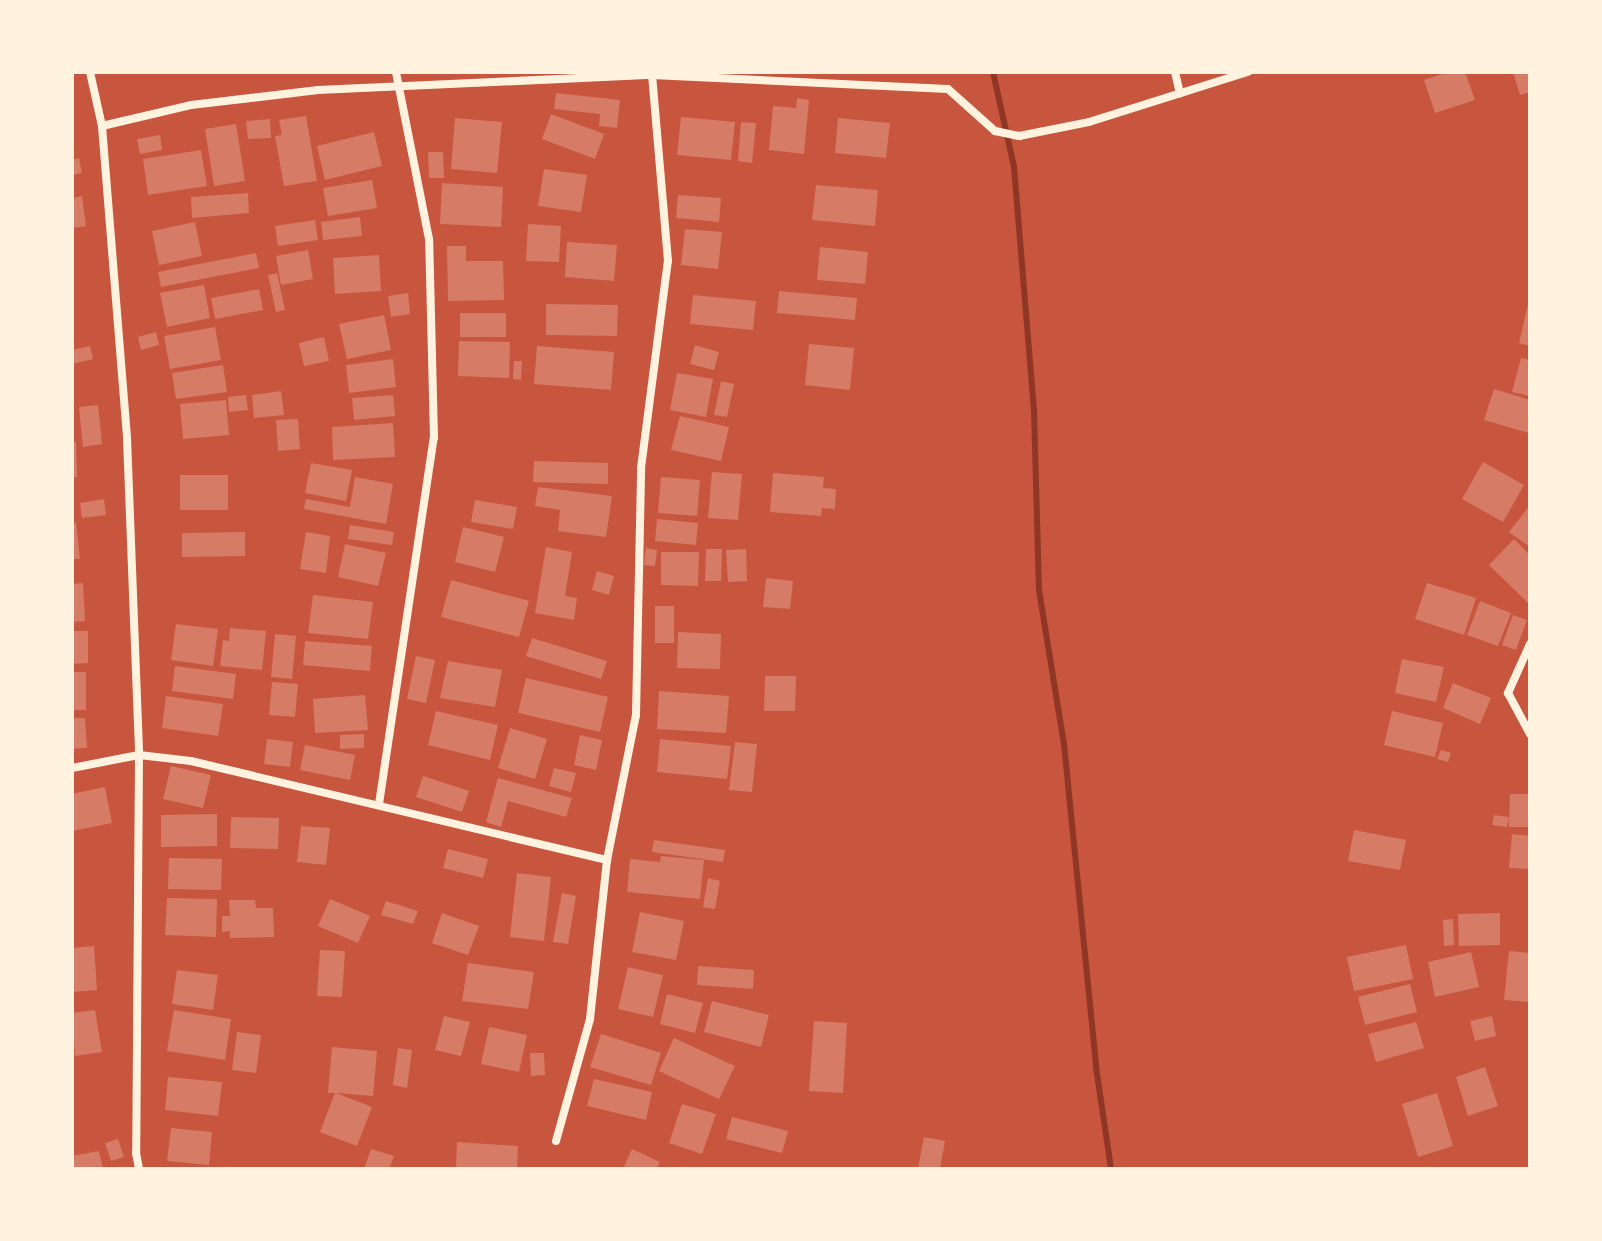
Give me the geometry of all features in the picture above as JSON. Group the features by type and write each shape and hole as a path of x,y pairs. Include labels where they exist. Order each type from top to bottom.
{"street":[{"path":"90,72 102,126 127,438 139,755 136,1153 139,1169"},
{"path":"379,804 434,438 429,239 396,72"},
{"path":"1175,72 1180,93"},
{"path":"102,126 191,105 318,90 400,89 652,74 948,89 995,131 1019,136 1089,122 1248,72"},
{"path":"556,1141 590,1019 607,860 636,715 641,468 668,261 652,74"},
{"path":"1530,644 1508,693 1530,734"},
{"path":"72,768 139,755 191,761 607,860"}],"building":[{"path":"1449,72 1465,72 1475,100 1435,113 1424,80"},
{"path":"1513,72 1530,72 1530,92 1520,95"},
{"path":"556,93 620,100 617,128 599,126 600,114 554,109"},
{"path":"797,98 809,100 804,154 769,150 773,106 796,108"},
{"path":"551,114 604,134 595,159 542,139"},
{"path":"306,116 317,181 284,186 275,136 282,135 279,120"},
{"path":"681,117 735,122 731,160 677,155"},
{"path":"455,118 502,122 497,173 451,169"},
{"path":"838,118 890,123 886,158 835,153"},
{"path":"270,119 271,138 248,139 246,121"},
{"path":"741,122 756,123 752,163 738,161"},
{"path":"236,124 245,181 214,186 205,129"},
{"path":"374,132 382,166 325,180 317,146"},
{"path":"160,135 162,150 140,154 137,139"},
{"path":"201,150 207,186 148,195 143,159"},
{"path":"428,152 443,152 444,178 429,178"},
{"path":"79,158 82,173 72,175 72,160"},
{"path":"544,169 587,175 581,212 538,206"},
{"path":"372,180 377,208 328,216 323,188"},
{"path":"442,183 503,187 501,227 440,224"},
{"path":"816,185 878,190 875,226 812,220"},
{"path":"248,193 249,213 192,218 191,197"},
{"path":"678,195 721,198 719,222 676,218"},
{"path":"82,196 86,226 73,228 72,198"},
{"path":"360,217 362,236 323,240 321,222"},
{"path":"315,220 318,240 278,246 275,226"},
{"path":"195,222 202,256 159,265 152,231"},
{"path":"528,224 561,226 559,262 526,261"},
{"path":"685,229 722,232 718,269 681,265"},
{"path":"567,242 617,245 614,281 565,277"},
{"path":"447,246 466,246 466,261 503,261 504,300 448,301"},
{"path":"820,247 868,252 865,284 817,280"},
{"path":"308,250 313,279 281,285 276,256"},
{"path":"256,253 259,268 161,287 158,272"},
{"path":"379,255 381,291 335,294 333,258"},
{"path":"277,273 285,310 276,312 268,275"},
{"path":"204,285 210,318 167,327 160,293"},
{"path":"259,289 263,310 215,319 211,298"},
{"path":"779,291 857,298 855,320 777,313"},
{"path":"408,293 410,314 391,317 388,296"},
{"path":"693,295 756,301 753,330 690,324"},
{"path":"1530,300 1530,346 1519,343"},
{"path":"546,304 618,305 617,336 546,335"},
{"path":"460,313 506,313 506,337 460,337"},
{"path":"384,315 391,350 347,359 339,324"},
{"path":"215,327 221,360 170,369 164,336"},
{"path":"156,332 159,345 141,350 138,337"},
{"path":"324,337 329,361 304,366 299,343"},
{"path":"459,341 510,342 509,378 458,376"},
{"path":"809,344 854,348 850,390 805,385"},
{"path":"695,345 719,352 714,370 690,364"},
{"path":"90,346 93,359 72,364 72,350"},
{"path":"537,346 614,352 611,390 534,384"},
{"path":"1521,358 1530,360 1530,396 1512,392"},
{"path":"393,359 396,387 349,393 346,365"},
{"path":"514,361 522,361 521,380 513,379"},
{"path":"223,365 227,392 176,399 172,373"},
{"path":"677,373 713,379 706,417 670,410"},
{"path":"721,381 734,384 727,417 714,415"},
{"path":"1494,389 1530,400 1529,433 1484,420"},
{"path":"281,391 284,415 254,418 252,395"},
{"path":"246,395 248,410 229,412 228,397"},
{"path":"393,395 395,416 354,420 352,398"},
{"path":"226,400 229,435 183,439 180,404"},
{"path":"98,405 102,444 83,447 79,407"},
{"path":"680,416 729,427 721,461 671,450"},
{"path":"298,419 300,449 278,451 276,420"},
{"path":"393,423 395,457 333,460 332,427"},
{"path":"72,442 76,442 77,477 72,477"},
{"path":"534,461 608,463 608,484 533,482"},
{"path":"1483,462 1524,485 1503,522 1462,499"},
{"path":"311,463 352,470 346,501 305,493"},
{"path":"712,472 742,474 738,520 708,518"},
{"path":"773,473 824,477 823,488 836,489 835,509 822,508 821,516 770,512"},
{"path":"180,475 228,475 228,510 180,510"},
{"path":"355,477 393,484 386,524 304,509 306,499 350,507"},
{"path":"661,477 700,480 697,516 658,513"},
{"path":"538,487 612,496 606,537 558,531 560,510 535,506"},
{"path":"104,499 106,515 82,518 80,503"},
{"path":"475,500 517,507 513,529 471,522"},
{"path":"1530,505 1530,547 1509,532"},
{"path":"657,519 698,523 696,545 655,541"},
{"path":"76,523 80,559 72,559 72,524"},
{"path":"350,525 394,532 392,545 348,539"},
{"path":"463,527 504,537 495,572 455,562"},
{"path":"245,532 245,556 182,557 182,533"},
{"path":"306,532 330,536 326,573 300,569"},
{"path":"1514,539 1530,555 1530,605 1489,565"},
{"path":"345,544 386,553 378,586 338,577"},
{"path":"546,547 572,552 565,596 577,598 574,620 535,613"},
{"path":"646,548 657,550 655,566 644,565"},
{"path":"706,549 722,549 721,581 705,581"},
{"path":"746,549 747,581 728,582 726,550"},
{"path":"661,552 699,552 698,586 661,585"},
{"path":"597,571 614,576 609,595 592,590"},
{"path":"766,578 793,581 790,609 763,607"},
{"path":"451,580 529,601 519,637 441,617"},
{"path":"83,583 85,621 72,622 72,584"},
{"path":"1427,583 1476,598 1464,635 1415,619"},
{"path":"313,595 373,602 368,639 308,633"},
{"path":"1480,601 1511,613 1498,646 1467,635"},
{"path":"655,606 674,606 674,643 655,643"},
{"path":"1513,615 1527,620 1516,650 1502,645"},
{"path":"176,624 218,629 213,666 171,660"},
{"path":"230,628 266,631 262,670 220,666 223,640 229,641"},
{"path":"72,631 88,631 88,663 72,664"},
{"path":"678,632 721,634 720,669 677,668"},
{"path":"275,634 296,636 292,679 271,677"},
{"path":"532,638 607,661 601,679 526,656"},
{"path":"305,641 372,646 370,671 303,665"},
{"path":"416,656 435,660 426,703 407,699"},
{"path":"1402,659 1444,667 1436,702 1395,693"},
{"path":"448,661 502,670 495,707 440,698"},
{"path":"175,666 236,674 233,699 172,691"},
{"path":"72,672 86,672 86,710 72,710"},
{"path":"765,676 796,676 795,711 764,711"},
{"path":"526,678 608,697 600,732 518,713"},
{"path":"272,682 298,684 295,717 269,715"},
{"path":"1453,683 1491,698 1480,724 1443,708"},
{"path":"659,691 729,696 726,733 657,729"},
{"path":"365,695 368,730 315,733 313,699"},
{"path":"166,696 223,704 218,736 162,728"},
{"path":"436,711 498,725 490,760 428,745"},
{"path":"1392,711 1443,723 1435,757 1384,745"},
{"path":"72,718 85,718 87,748 72,749"},
{"path":"510,728 547,739 535,779 498,768"},
{"path":"364,734 364,748 340,749 340,735"},
{"path":"580,735 602,740 596,770 574,765"},
{"path":"267,739 293,742 290,767 264,764"},
{"path":"660,739 731,746 727,779 657,772"},
{"path":"735,742 757,744 752,792 729,790"},
{"path":"305,745 355,755 350,780 300,770"},
{"path":"1441,750 1451,753 1448,762 1437,759"},
{"path":"171,766 211,775 203,808 163,799"},
{"path":"554,768 576,773 571,792 549,786"},
{"path":"423,776 469,791 462,812 416,797"},
{"path":"498,778 572,798 566,817 508,801 501,827 486,822"},
{"path":"105,787 112,823 72,831 72,794"},
{"path":"1510,794 1530,794 1530,827 1509,827"},
{"path":"217,814 217,846 161,847 161,815"},
{"path":"1494,815 1509,817 1507,827 1492,825"},
{"path":"231,817 279,818 278,849 230,848"},
{"path":"301,826 330,828 326,865 297,862"},
{"path":"1354,830 1406,840 1400,870 1348,861"},
{"path":"1512,834 1530,836 1530,869 1509,868"},
{"path":"654,840 725,850 723,862 652,852"},
{"path":"448,849 488,859 483,878 443,868"},
{"path":"661,856 704,860 700,899 627,892 630,859 660,862"},
{"path":"169,858 222,859 221,890 168,889"},
{"path":"517,873 551,877 544,941 510,937"},
{"path":"708,878 720,881 715,909 703,907"},
{"path":"562,893 576,896 568,944 553,942"},
{"path":"167,898 217,899 216,937 165,935"},
{"path":"330,899 370,916 358,943 318,926"},
{"path":"229,900 255,900 256,908 273,908 274,937 230,938 230,931 222,932 222,916 230,916"},
{"path":"386,901 418,911 413,924 381,915"},
{"path":"640,912 684,921 676,960 632,952"},
{"path":"442,913 479,926 468,955 432,943"},
{"path":"1500,913 1500,945 1459,946 1458,914"},
{"path":"1453,919 1454,945 1444,946 1443,920"},
{"path":"1406,945 1413,979 1354,991 1347,957"},
{"path":"94,946 97,990 72,992 72,948"},
{"path":"320,950 345,951 342,997 317,996"},
{"path":"1509,951 1530,953 1530,1002 1504,1000"},
{"path":"1471,952 1479,987 1435,997 1428,962"},
{"path":"468,963 534,972 528,1009 462,1001"},
{"path":"698,966 754,970 753,989 697,985"},
{"path":"628,967 663,975 653,1017 618,1009"},
{"path":"177,970 218,975 213,1010 172,1004"},
{"path":"1410,984 1417,1012 1365,1025 1358,997"},
{"path":"667,994 703,1003 695,1033 660,1024"},
{"path":"712,1001 769,1015 761,1047 704,1032"},
{"path":"95,1010 102,1052 75,1056 72,1013"},
{"path":"174,1010 231,1019 225,1060 167,1051"},
{"path":"444,1016 470,1022 461,1056 435,1050"},
{"path":"1492,1016 1496,1036 1475,1041 1470,1021"},
{"path":"814,1021 847,1023 843,1093 809,1091"},
{"path":"1416,1022 1424,1048 1376,1062 1368,1034"},
{"path":"489,1027 527,1035 519,1072 481,1064"},
{"path":"237,1032 261,1035 256,1073 232,1070"},
{"path":"601,1034 661,1053 651,1085 590,1067"},
{"path":"674,1038 735,1066 719,1099 659,1071"},
{"path":"332,1047 377,1051 373,1096 336,1093 372,1107 357,1146 320,1132 335,1093 328,1093"},
{"path":"398,1048 412,1050 407,1088 393,1085"},
{"path":"530,1053 544,1053 545,1075 531,1076"},
{"path":"1485,1067 1498,1106 1468,1116 1456,1077"},
{"path":"168,1077 222,1082 218,1116 165,1110"},
{"path":"594,1079 652,1092 646,1120 587,1106"},
{"path":"1437,1093 1453,1146 1418,1157 1402,1104"},
{"path":"682,1104 716,1114 702,1154 669,1143"},
{"path":"732,1117 788,1131 782,1153 726,1139"},
{"path":"171,1128 212,1132 209,1165 167,1161"},
{"path":"924,1137 945,1141 940,1169 918,1169"},
{"path":"118,1139 124,1157 111,1161 105,1143"},
{"path":"457,1142 518,1146 517,1169 456,1169"},
{"path":"371,1149 394,1156 389,1169 364,1169"},
{"path":"632,1149 660,1162 657,1169 623,1169"},
{"path":"99,1151 103,1169 72,1169 72,1156"}],"waterway":[{"path":"993,72 1014,167 1034,411 1039,590 1064,744 1096,1067 1111,1169"}]}
